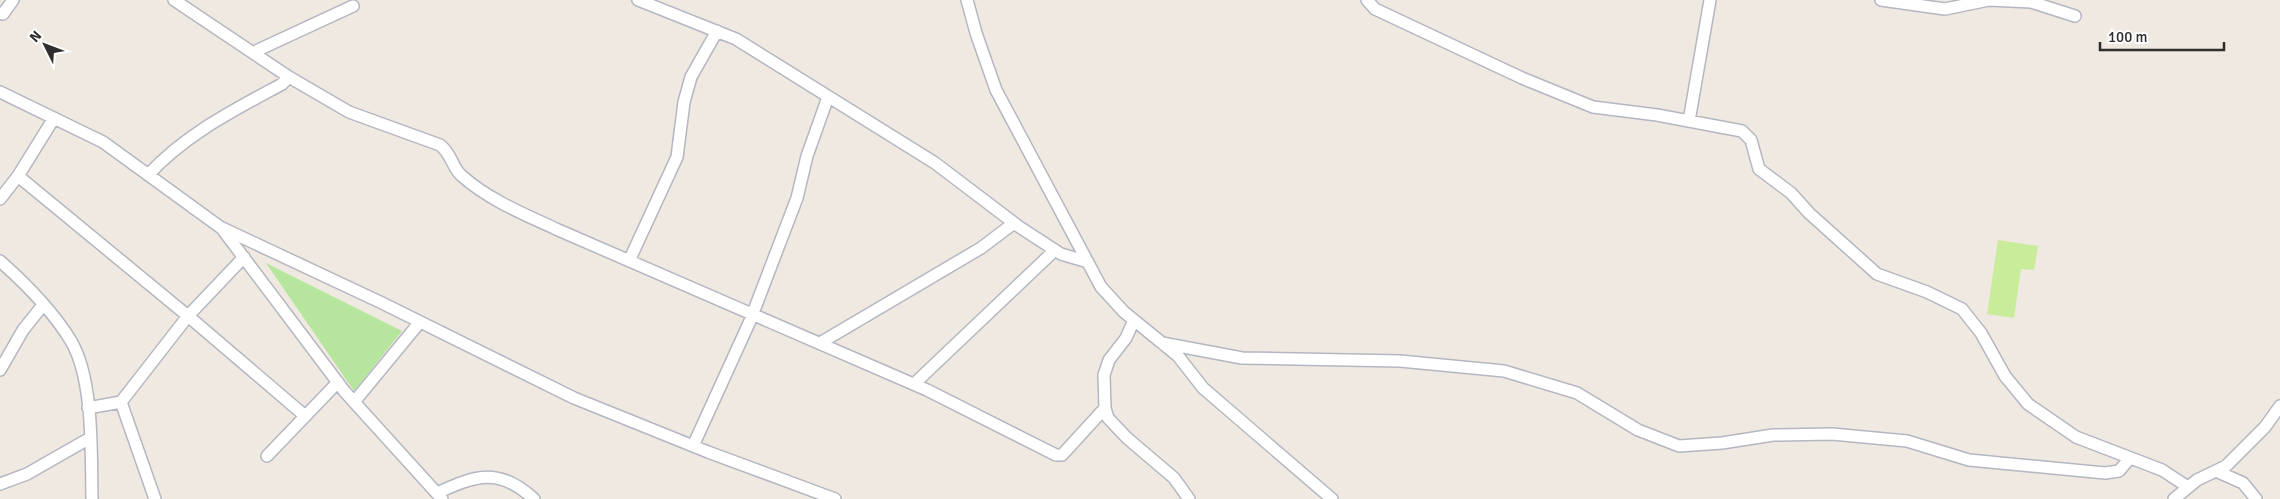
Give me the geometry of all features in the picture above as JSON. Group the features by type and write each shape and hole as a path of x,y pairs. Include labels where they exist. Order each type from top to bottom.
{"street":[{"path":"0,13 3,14 12,0"},
{"path":"174,0 289,77 357,116 440,145 449,153 462,177 501,203 914,384 1056,455 1062,455 1106,408"},
{"path":"638,0 736,39 935,163 1014,223 1061,254 1088,262"},
{"path":"967,0 976,33 996,90 1101,287 1134,320 1178,356 1203,388 1332,499"},
{"path":"1367,0 1375,9 1522,78 1593,107 1689,121 1742,132 1751,140 1759,169 1791,193 1809,213 1877,274 1927,292 1962,309 1981,333 2005,376 2028,404 2076,437 2162,470 2188,488"},
{"path":"1689,121 1710,0"},
{"path":"1881,0 1945,9 1990,0 2031,2 2074,16"},
{"path":"255,54 258,50 353,6"},
{"path":"629,260 677,157 684,102 691,77 717,31"},
{"path":"148,175 172,151 200,130 282,84 289,77"},
{"path":"0,92 103,142 220,227 574,398 692,446 835,499"},
{"path":"692,446 753,315 797,198 807,156 828,97"},
{"path":"0,199 18,176 54,118"},
{"path":"18,176 188,316 304,415"},
{"path":"820,343 981,248 1014,223"},
{"path":"220,227 354,402 440,496 474,478 489,476 504,478 534,499"},
{"path":"914,384 1055,250"},
{"path":"88,408 120,402 188,316 244,257"},
{"path":"0,261 25,284 43,305 71,341 77,354 86,387 92,499"},
{"path":"0,370 23,330 43,305"},
{"path":"1134,320 1126,338 1109,360 1104,375 1108,418 1121,432 1174,478 1189,499"},
{"path":"354,402 420,322"},
{"path":"1162,343 1242,358 1400,361 1504,371 1577,394 1638,430 1679,446 1722,443 1773,435 1832,434 1907,441 1969,460 2105,473 2119,471 2130,458"},
{"path":"267,456 304,415 338,382"},
{"path":"120,402 155,499"},
{"path":"2174,499 2197,480 2226,466 2265,427 2280,406"},
{"path":"0,484 27,474 90,438"},
{"path":"2216,471 2243,483 2256,499"}],"green space":[{"path":"1998,240 2038,246 2034,270 2021,269 2014,318 1987,314"},
{"path":"266,263 402,331 354,391"}]}
